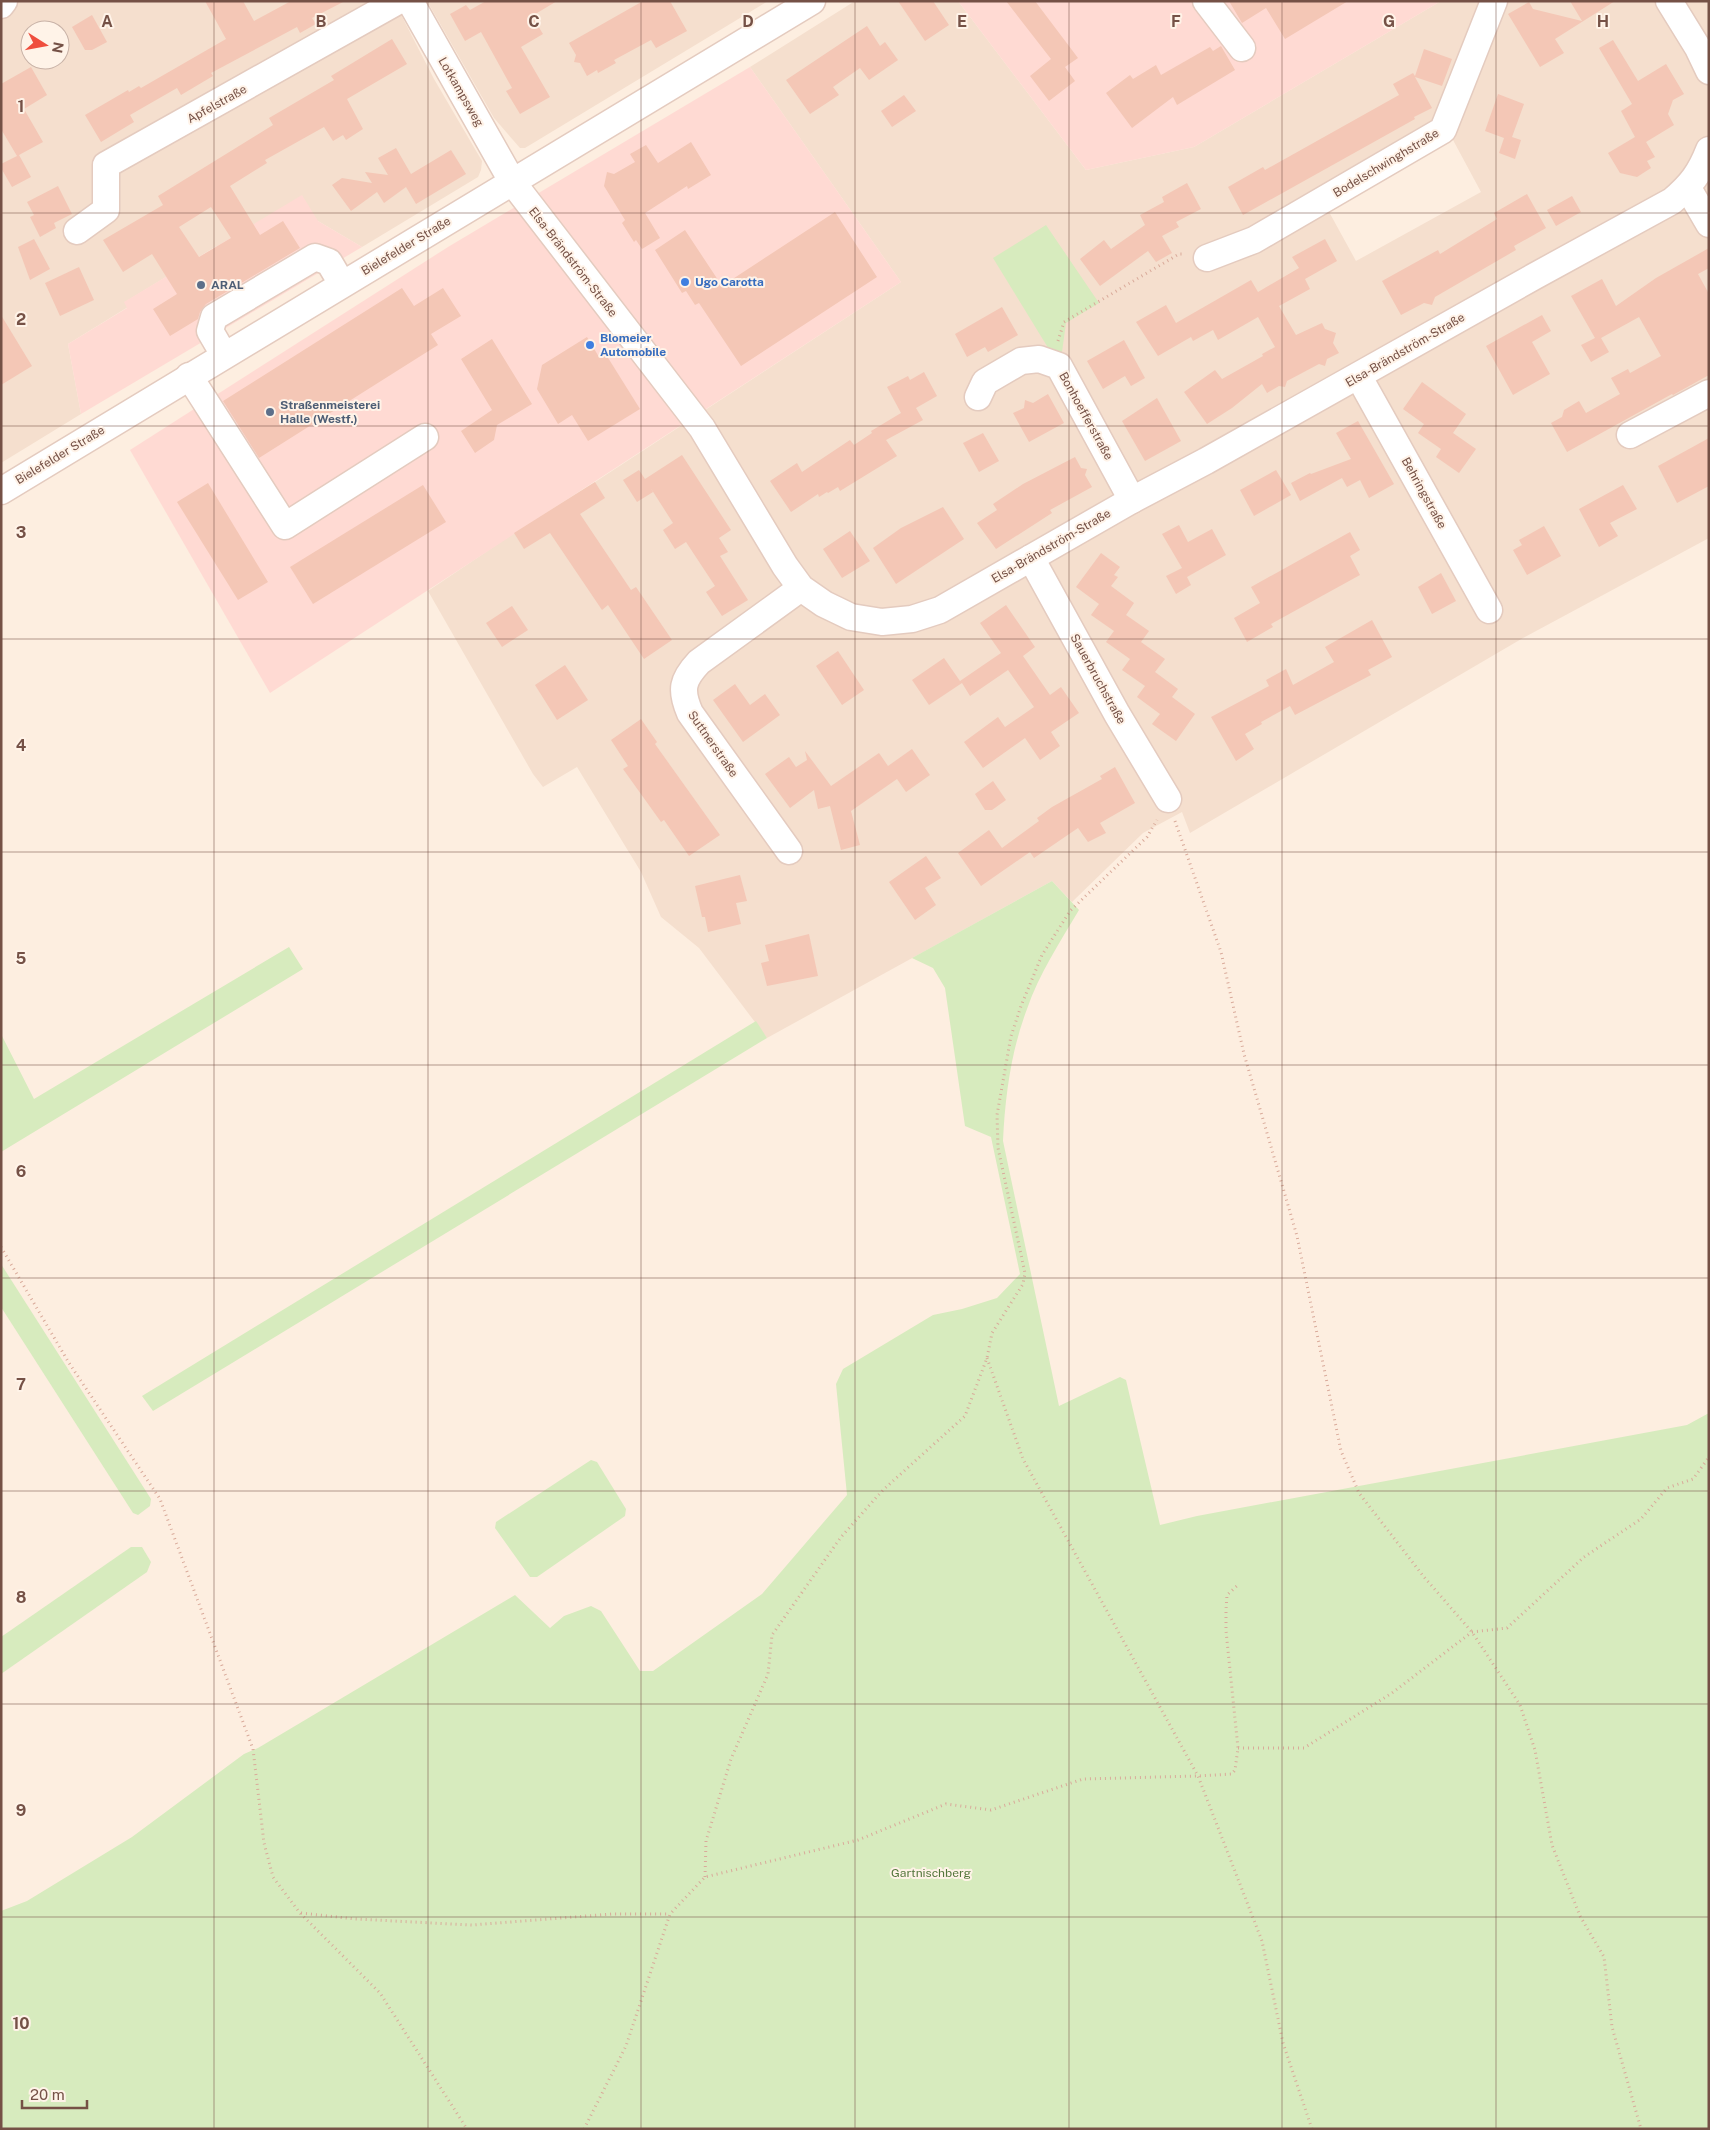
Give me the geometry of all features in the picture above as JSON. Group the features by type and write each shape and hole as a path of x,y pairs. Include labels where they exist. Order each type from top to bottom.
{"street":[{"path":"1,5 4,1"},
{"name":"Apfelstraße","path":"77,231 106,210 106,165 398,1"},
{"name":"Lotkampsweg","path":"410,1 513,183"},
{"name":"Bielefelder Straße","path":"1,491 812,1"},
{"path":"1206,1 1242,48"},
{"name":"Bodelschwinghstraße","path":"1207,258 1254,240 1443,130 1494,1"},
{"path":"1670,1 1698,48 1709,71"},
{"name":"Elsa-Brändström-Straße","path":"513,183 702,428 785,566 802,588 824,604 851,617 882,622 912,619 940,610 1132,500 1359,377 1535,276 1672,201 1688,188 1701,170 1709,150"},
{"path":"1688,188 1709,224"},
{"path":"224,355 210,331 214,317 315,257 329,262 342,284"},
{"name":"Bonhoefferstraße","path":"978,397 985,382 1021,361 1039,359 1059,366 1132,500"},
{"path":"189,376 285,526 424,437"},
{"name":"Behringstraße","path":"1359,377 1489,610"},
{"path":"1630,436 1709,393"},
{"name":"Sauerbruchstraße","path":"1031,558 1117,714 1168,799"},
{"name":"Suttnerstraße","path":"790,851 690,713 684,699 683,685 689,672 699,662 802,588"}],"path":[{"path":"1050,362 1064,322 1179,254 1207,258"},
{"path":"705,1877 706,1841 731,1759 768,1674 772,1635 841,1537 883,1490 964,1416 987,1358 992,1334 1023,1284 1025,1273 998,1148 997,1115 1011,1036 1020,1006 1042,955 1070,911 1147,837 1168,799"},
{"path":"1168,799 1221,952 1244,1054 1297,1236 1341,1452 1359,1493 1424,1577 1472,1632 1520,1706 1535,1750 1552,1846 1580,1916 1604,1957 1612,2027 1641,2129"},
{"path":"1,1247 69,1363 160,1499 253,1749 264,1843 273,1877 300,1913 380,1993 467,2129"},
{"path":"987,1358 1023,1459 1198,1776 1262,1941 1283,2043 1312,2129"},
{"path":"1238,1748 1304,1748 1392,1693 1472,1632 1507,1628 1584,1556 1641,1519 1667,1488 1693,1479 1709,1457"},
{"path":"584,2129 626,2046 670,1914 705,1877 858,1840 946,1804 991,1810 1083,1779 1232,1774 1235,1770 1238,1748 1226,1631 1226,1609 1228,1595 1239,1584"},
{"path":"300,1913 355,1919 472,1925 612,1914 670,1914"}],"shaded area":[{"path":"1,1 394,1 434,79 482,161 478,177 362,247 318,221 215,247 125,302 128,307 68,344 81,414 1,463"},
{"path":"427,1 768,1 525,148 520,148 494,118"},
{"path":"855,1 958,1 1086,170 1194,147 1441,1 1709,1 1709,538 1523,638 1190,833 1182,812 1143,833 1072,902 1052,881 767,1038 699,948 661,917 641,872 577,767 543,787 533,774 428,591 514,533 901,282 750,67","holes":["1453,140 1481,192 1356,261 1328,210"]},
{"path":"958,1 1441,1 1194,147 1086,170"},
{"path":"750,67 901,282 270,693 130,450 448,247"},
{"path":"302,195 318,221 362,247 81,414 68,344 127,308 124,302"}],"green space":[{"path":"1046,225 1099,303 1066,323 1062,352 1050,351 993,258"},
{"name":"Gartnischberg","path":"1052,881 1079,910 1044,971 1021,1025 1010,1074 1003,1141 1059,1406 1120,1377 1126,1380 1160,1525 1197,1516 1687,1425 1709,1413 1709,2129 1,2129 1,1911 27,1901 132,1837 244,1754 258,1748 515,1595 550,1628 564,1616 591,1606 601,1611 640,1671 653,1671 762,1594 847,1495 836,1384 843,1369 933,1315 962,1309 997,1298 1020,1274 991,1137 965,1126 945,988 933,968 912,958"},
{"path":"289,947 303,969 1,1152 1,1034 34,1099"},
{"path":"756,1021 767,1038 153,1411 142,1396"},
{"path":"1,1264 151,1499 150,1506 138,1515 133,1513 1,1307"},
{"path":"591,1460 597,1462 626,1509 625,1516 537,1577 530,1577 495,1528 496,1522"},
{"path":"131,1547 142,1547 151,1562 147,1572 1,1674 1,1637"}],"building":[{"path":"205,1 243,1 254,21 291,1 345,1 312,18 316,24 300,33 297,27 211,73 213,76 181,95 177,88 130,115 134,122 101,142 85,115 128,90 129,92 139,86 141,88 226,39"},
{"path":"486,1 557,1 532,16 543,34 521,47 550,97 520,114 506,91 512,88 481,32 465,41 450,14 466,5 470,10"},
{"path":"643,1 670,1 687,31 656,48 651,40 614,60 616,63 598,73 597,70 587,76 580,63 574,62 576,55 569,43"},
{"path":"898,1 933,1 949,25 925,41"},
{"path":"1006,1 1035,1 1078,58 1065,67 1075,81 1049,101 1030,76 1051,59"},
{"path":"1229,1 1348,1 1285,39 1266,8 1242,23"},
{"path":"1570,1 1615,1 1555,39 1564,53 1540,67 1508,14 1529,2 1533,9 1582,21"},
{"path":"92,15 107,42 92,50 85,50 72,27"},
{"path":"867,26 880,46 885,42 898,60 869,80 860,68 833,87 839,95 810,114 786,80"},
{"path":"392,39 407,64 347,99 363,129 346,140 343,135 333,141 324,127 265,160 267,163 230,186 260,235 283,221 300,248 206,304 200,312 198,319 170,336 153,309 177,294 152,254 123,272 103,240 163,205 158,196 273,125 269,118 334,80 331,76","holes":["211,207 231,238 199,257 179,227"]},
{"path":"1613,40 1638,81 1666,64 1684,94 1673,100 1668,114 1674,125 1646,142 1655,157 1647,161 1651,168 1637,177 1620,173 1608,153 1635,137 1621,111 1632,104 1599,48"},
{"path":"1221,46 1235,70 1177,105 1173,97 1132,128 1106,93 1130,75 1133,79 1156,65 1161,75 1210,47 1213,51"},
{"path":"1424,49 1452,59 1442,86 1415,77 1432,108 1243,215 1228,187 1263,167 1265,170 1399,95 1393,84 1413,73 1415,76"},
{"path":"26,70 33,70 47,95 24,109 43,142 19,155 31,177 12,187 1,168 1,164 17,156 1,129 1,84"},
{"path":"1498,94 1524,104 1512,137 1521,140 1515,159 1499,153 1504,138 1485,131"},
{"path":"904,95 916,111 892,127 881,111"},
{"path":"691,142 711,175 688,189 687,186 645,213 660,238 642,249 636,240 634,242 622,223 625,220 604,186 607,172 614,174 635,162 630,154 646,145 658,163"},
{"path":"396,148 411,174 451,150 466,174 416,204 406,187 384,203 377,192 351,211 332,185 342,178 372,183 365,172 388,175 378,158"},
{"path":"1187,183 1201,209 1176,222 1179,227 1162,236 1172,253 1156,262 1148,251 1100,286 1080,259 1104,240 1111,249 1145,225 1140,215 1164,202 1162,197"},
{"path":"58,186 72,214 54,223 56,228 40,237 30,217 34,215 27,202"},
{"path":"1527,194 1546,228 1514,246 1516,250 1435,297 1432,305 1424,303 1401,315 1382,281 1438,250 1440,254 1497,219 1494,213"},
{"path":"1572,196 1581,212 1556,226 1547,210"},
{"path":"835,212 877,277 741,366 699,303 695,305 686,291 682,293 655,250 685,230 722,286"},
{"path":"34,239 50,269 30,280 18,247"},
{"path":"1325,239 1337,261 1305,279 1310,289 1279,306 1296,335 1322,323 1325,329 1336,333 1333,343 1339,353 1327,359 1325,366 1319,364 1287,381 1285,387 1279,386 1267,393 1262,384 1232,408 1207,424 1184,392 1215,370 1222,379 1263,356 1262,354 1275,347 1258,317 1218,340 1213,330 1193,341 1191,337 1158,356 1136,322 1166,305 1176,323 1251,280 1258,292 1299,268 1292,257"},
{"path":"1709,248 1709,268 1698,274 1709,294 1709,375 1567,452 1551,423 1562,417 1564,410 1579,401 1586,413 1620,394 1611,378 1628,369 1630,373 1661,356 1639,317 1601,338 1609,352 1591,362 1581,345 1595,338 1571,296 1602,279 1616,306 1656,278"},
{"path":"79,267 94,300 60,316 45,283"},
{"path":"402,288 414,306 443,288 461,316 431,334 438,345 259,458 223,401"},
{"path":"1002,307 1018,335 988,352 985,347 967,357 955,334"},
{"path":"1,315 32,366 1,385"},
{"path":"1542,315 1551,331 1532,342 1550,374 1513,395 1486,346"},
{"path":"587,337 599,357 605,353 640,409 588,441 572,415 558,424 537,389 542,365"},
{"path":"492,339 532,404 497,425 494,440 475,453 461,431 492,410 461,359"},
{"path":"1124,340 1145,378 1131,386 1125,376 1103,389 1087,361"},
{"path":"924,372 937,396 916,408 923,420 886,440 897,456 840,491 838,487 819,497 818,494 791,512 770,481 797,463 802,472 850,440 854,445 872,433 871,431 901,413 887,387 908,376 910,380"},
{"path":"1422,382 1466,414 1453,433 1476,449 1459,473 1436,457 1441,449 1418,433 1424,424 1403,409"},
{"path":"1048,394 1064,423 1029,442 1013,413 1024,408 1025,400 1033,403"},
{"path":"1157,398 1181,441 1145,461 1122,421"},
{"path":"1358,421 1394,484 1369,498 1360,480 1347,487 1342,478 1300,501 1291,483 1310,473 1351,459 1336,433"},
{"path":"983,433 999,461 979,472 963,443"},
{"path":"1709,438 1709,486 1677,503 1658,466"},
{"path":"682,455 731,530 719,538 728,552 720,556 748,600 722,616 706,592 715,586 686,542 675,549 663,530 673,523 650,487 653,492 637,502 623,480 639,470 645,479"},
{"path":"1075,457 1081,468 1087,469 1085,475 1092,487 1050,510 1052,513 996,549 977,523 997,510 993,504 1023,484"},
{"path":"1276,470 1291,495 1254,516 1240,490"},
{"path":"595,482 605,498 580,514 631,590 636,587 672,640 644,659 608,605 602,610 550,533 524,549 514,533"},
{"path":"208,483 268,582 238,600 177,502"},
{"path":"423,485 446,522 313,604 290,567"},
{"path":"1623,485 1637,509 1610,523 1618,536 1599,547 1579,509"},
{"path":"943,507 964,539 896,584 873,548 901,528"},
{"path":"1179,525 1188,542 1212,529 1226,555 1187,577 1191,585 1176,594 1166,576 1182,568 1162,534"},
{"path":"1544,526 1561,556 1527,575 1513,550 1522,545 1519,540"},
{"path":"850,531 870,561 842,578 823,549"},
{"path":"1350,532 1360,550 1350,556 1360,575 1271,624 1273,627 1247,642 1234,618 1260,603 1251,587"},
{"path":"1101,553 1120,567 1114,575 1118,577 1111,586 1134,603 1126,615 1149,631 1141,642 1165,659 1155,672 1178,689 1172,697 1195,714 1176,741 1152,724 1160,714 1137,697 1145,686 1122,670 1130,659 1106,642 1114,631 1091,615 1099,604 1076,587"},
{"path":"1441,573 1456,601 1432,614 1418,587"},
{"path":"1006,605 1035,647 1023,656 1050,695 1061,687 1079,713 1051,732 1060,746 1040,760 1025,738 983,768 964,742 998,717 1005,727 1034,707 1008,670 970,696 962,683 929,705 912,680 944,658 960,681 1001,653 980,623"},
{"path":"512,606 528,630 502,647 486,623"},
{"path":"1372,620 1392,657 1368,670 1371,675 1295,715 1290,706 1261,722 1262,724 1245,734 1254,749 1236,761 1211,717 1269,686 1266,680 1286,669 1293,685 1334,662 1325,647"},
{"path":"838,651 864,690 842,705 816,666"},
{"path":"565,665 588,700 557,720 535,685"},
{"path":"735,684 750,705 765,694 780,715 743,742 713,700"},
{"path":"641,719 657,742 655,744 720,835 689,856 664,820 661,822 623,769 628,766 611,740"},
{"path":"912,749 930,775 906,792 897,779 851,811 860,845 841,850 830,806 818,809 814,790 790,808 765,774 789,757 796,767 807,760 805,751 831,786 879,753 888,766"},
{"path":"1115,767 1135,803 1100,823 1106,833 1088,842 1078,828 1034,858 1030,852 981,886 958,853 989,830 1002,848 1039,821 1037,818 1052,807 1102,779 1100,776"},
{"path":"993,781 1006,800 992,810 985,810 975,794"},
{"path":"926,856 941,878 925,888 936,905 915,920 889,882"},
{"path":"740,875 747,901 736,903 741,924 708,932 705,917 702,917 695,886"},
{"path":"809,934 818,976 767,986 761,963 769,961 765,945"}],"place":[{"name":"Ugo Carotta","path":"685,282"},
{"name":"ARAL","path":"201,285"},
{"name":"Blomeier Automobile","path":"590,345"},
{"name":"Straßenmeisterei Halle (Westf.)","path":"270,412"}]}
